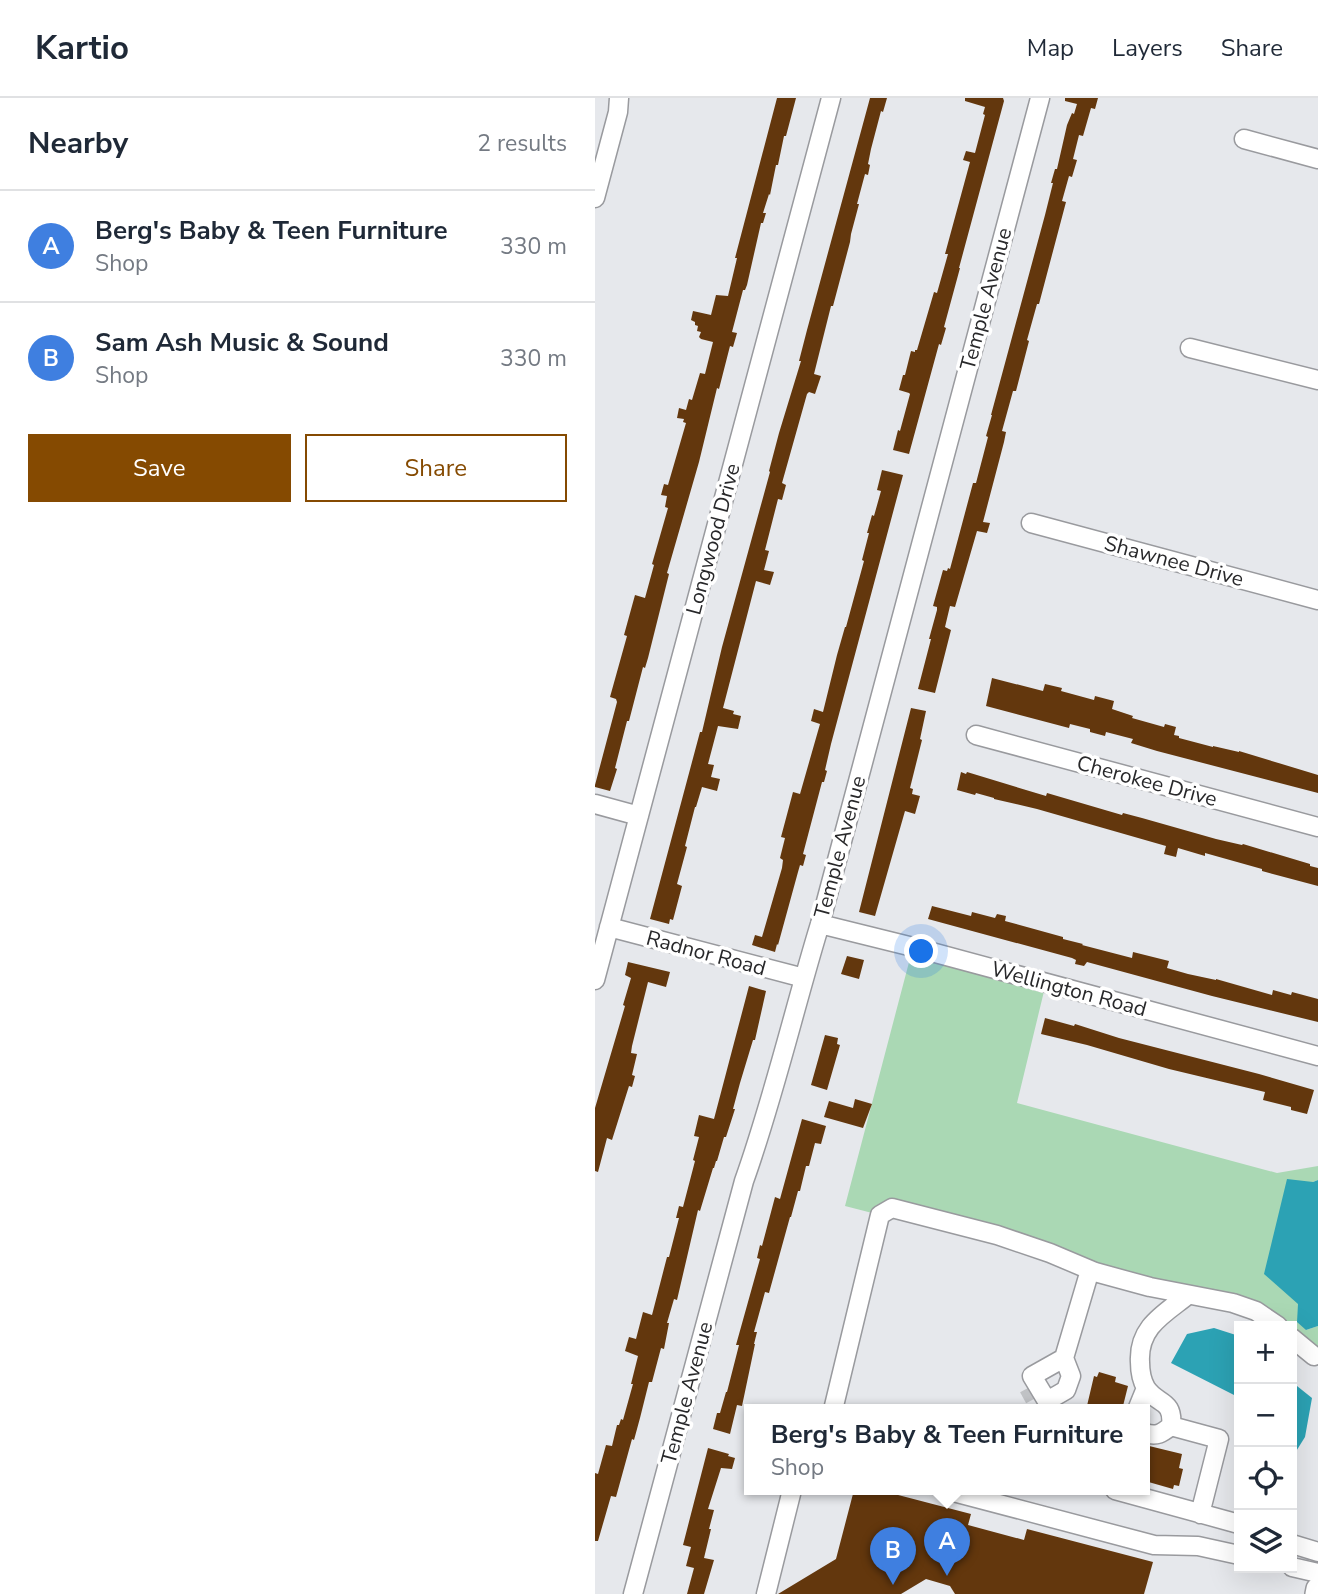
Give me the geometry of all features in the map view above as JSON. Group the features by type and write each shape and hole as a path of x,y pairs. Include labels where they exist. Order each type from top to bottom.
{"street":[{"path":"595,198 618,112 619,98"},
{"name":"Longwood Drive","path":"595,980 831,98"},
{"name":"Temple Avenue","path":"633,1594 744,1181 820,924 1040,98"},
{"path":"1244,139 1318,159"},
{"path":"1190,348 1318,380"},
{"name":"Shawnee Drive","path":"1031,523 1318,600"},
{"name":"Cherokee Drive","path":"976,735 1318,827"},
{"path":"595,804 639,816"},
{"name":"Wellington Road","path":"820,924 1318,1056"},
{"name":"Radnor Road","path":"609,927 803,978"},
{"path":"834,1404 880,1215 892,1209 997,1235 1051,1253 1090,1270 1150,1287 1233,1303 1256,1311 1271,1321"},
{"path":"1064,1358 1071,1376 1066,1390 1035,1391 1064,1358 1090,1270"},
{"path":"1150,1434 1159,1435 1171,1426 1172,1418 1169,1408 1146,1388 1140,1371 1139,1349 1154,1321 1188,1295"},
{"path":"1297,1342 1317,1357"},
{"path":"1139,1404 1146,1388"},
{"path":"1171,1426 1219,1439 1200,1514"},
{"path":"766,1594 791,1495"},
{"path":"965,1495 1154,1545 1198,1546 1234,1554"},
{"path":"1133,1495 1234,1523"},
{"path":"1297,1546 1318,1552"},
{"path":"1297,1568 1318,1573"}],"green space":[{"path":"913,947 1046,983 1017,1103 1277,1173 1318,1166 1318,1180 1313,1182 1298,1304 1306,1330 1318,1326 1318,1355 1297,1341 1297,1321 1263,1321 997,1235 880,1215 845,1206"}],"water":[{"path":"1287,1179 1313,1182 1318,1180 1318,1326 1306,1330 1297,1322 1298,1304 1264,1274"},
{"path":"1214,1328 1234,1334 1234,1395 1171,1363 1187,1334"},
{"path":"1297,1386 1312,1398 1305,1437 1297,1450"}],"building":[{"path":"777,98 796,98 732,332 737,333 733,347 730,346 719,389 717,388 667,573 669,574 648,658 627,721 610,791 595,785 617,702 610,697 627,636 624,635 635,595 645,598 668,508 665,507 667,496 661,495 664,484 668,485 686,423 683,422 684,419 677,418 679,408 686,410 689,399 692,400 700,373 705,374 713,342 699,337 701,332 697,331 698,326 691,320 693,311 711,315 716,295 728,296 735,258"},
{"path":"870,98 887,98 883,112 881,111 871,149 868,175 865,174 850,242 814,374 821,376 815,394 807,394 782,483 786,485 782,500 778,499 765,550 769,551 764,570 774,572 770,585 756,581 723,708 741,716 738,729 718,726 708,764 714,765 711,777 720,779 717,791 702,787 677,884 682,886 673,920 670,919 669,924 650,919"},
{"path":"965,98 1003,98 1004,101 959,268 944,327 946,328 941,345 939,344 909,454 893,450 910,394 899,390 911,351 917,350 948,254 945,254 970,162 963,160 966,151 975,153 985,115 985,107 965,101"},
{"path":"1065,98 1098,98 1095,109 1091,108 1083,136 1079,135 1073,159 1077,160 1062,201 1066,202 1027,340 1029,341 1016,391 1013,391 1002,431 1006,432 1004,442 983,522 990,523 987,533 977,531 955,607 950,606 945,627 951,630 935,693 918,689 937,610 937,607 933,606 943,570 950,569 973,483 976,483 1051,183 1067,125 1077,104 1065,101"},
{"path":"882,470 903,475 831,744 825,770 827,771 803,854 806,855 803,866 800,865 775,952 752,945 755,935 762,937 782,868 783,860 780,858 785,838 781,837 793,792 800,794 820,724 811,721 814,709 823,712 864,561 867,533 881,491 877,490"},
{"path":"992,678 1043,691 1045,684 1094,700 1095,696 1114,701 1112,709 1133,716 1132,718 1164,727 1165,724 1176,727 1174,735 1179,738 1239,751 1318,775 1318,793 1157,751 1131,743 1133,739 1106,732 1105,736 1070,724 1069,728 986,706"},
{"path":"911,708 926,711 910,788 913,789 912,794 920,796 915,814 905,811 875,916 859,912"},
{"path":"961,772 1046,796 1047,793 1122,815 1123,813 1243,844 1310,864 1318,868 1318,886 1205,853 1205,856 1178,848 1176,857 1164,854 1166,846 1037,809 957,790"},
{"path":"932,906 971,916 972,912 995,918 997,914 1006,916 1005,921 1082,945 1132,958 1133,952 1169,961 1167,968 1188,974 1272,995 1273,990 1318,999 1318,1022 1087,962 1084,966 1075,964 1076,960 1072,958 928,919"},
{"path":"847,956 864,960 859,979 841,974"},
{"path":"628,962 670,972 666,987 648,982 631,1053 637,1054 632,1075 635,1076 632,1087 629,1086 612,1140 607,1138 598,1172 595,1171 595,1108 625,1006 623,1005 631,978 625,975"},
{"path":"749,986 766,991 755,1040 726,1137 700,1211 698,1210 677,1300 674,1299 667,1323 664,1349 661,1348 652,1382 649,1382 616,1497 611,1496 598,1541 595,1541 595,1473 598,1474 606,1445 612,1446 617,1425 623,1420 638,1356 625,1351 629,1337 636,1339 643,1312 652,1315 679,1218 676,1218 679,1206 683,1207 695,1161 693,1160 699,1137 694,1136 699,1115 714,1119"},
{"path":"1045,1018 1314,1090 1307,1114 1263,1100 1265,1092 1041,1034"},
{"path":"825,1035 838,1038 837,1044 840,1045 827,1090 811,1085"},
{"path":"855,1099 872,1104 863,1128 824,1117 829,1101 853,1108"},
{"path":"802,1119 826,1126 821,1144 815,1143 809,1166 806,1166 769,1293 765,1292 754,1332 757,1332 742,1406 737,1405 730,1434 713,1429 727,1392 739,1345 736,1345 760,1259 757,1258 760,1245 762,1246 775,1197 780,1199"},
{"path":"1099,1372 1116,1377 1115,1382 1128,1386 1124,1404 1087,1404 1094,1376 1097,1377"},
{"path":"1150,1446 1182,1454 1179,1468 1183,1469 1179,1486 1174,1485 1173,1489 1150,1482"},
{"path":"708,1448 735,1458 732,1469 721,1468 708,1509 714,1510 704,1558 714,1560 704,1594 687,1594 694,1568 686,1566 691,1547 683,1545"},
{"path":"853,1495 898,1495 971,1514 968,1525 1024,1540 1027,1529 1153,1562 1144,1594 955,1594 950,1586 926,1579 901,1594 778,1594 836,1559"}],"tunnel":[{"path":"1028,1388 1034,1399"}],"place":[{"name":"Berg's Baby & Teen Furniture","path":"947,1576"},
{"name":"Sam Ash Music & Sound","path":"893,1585"}]}
